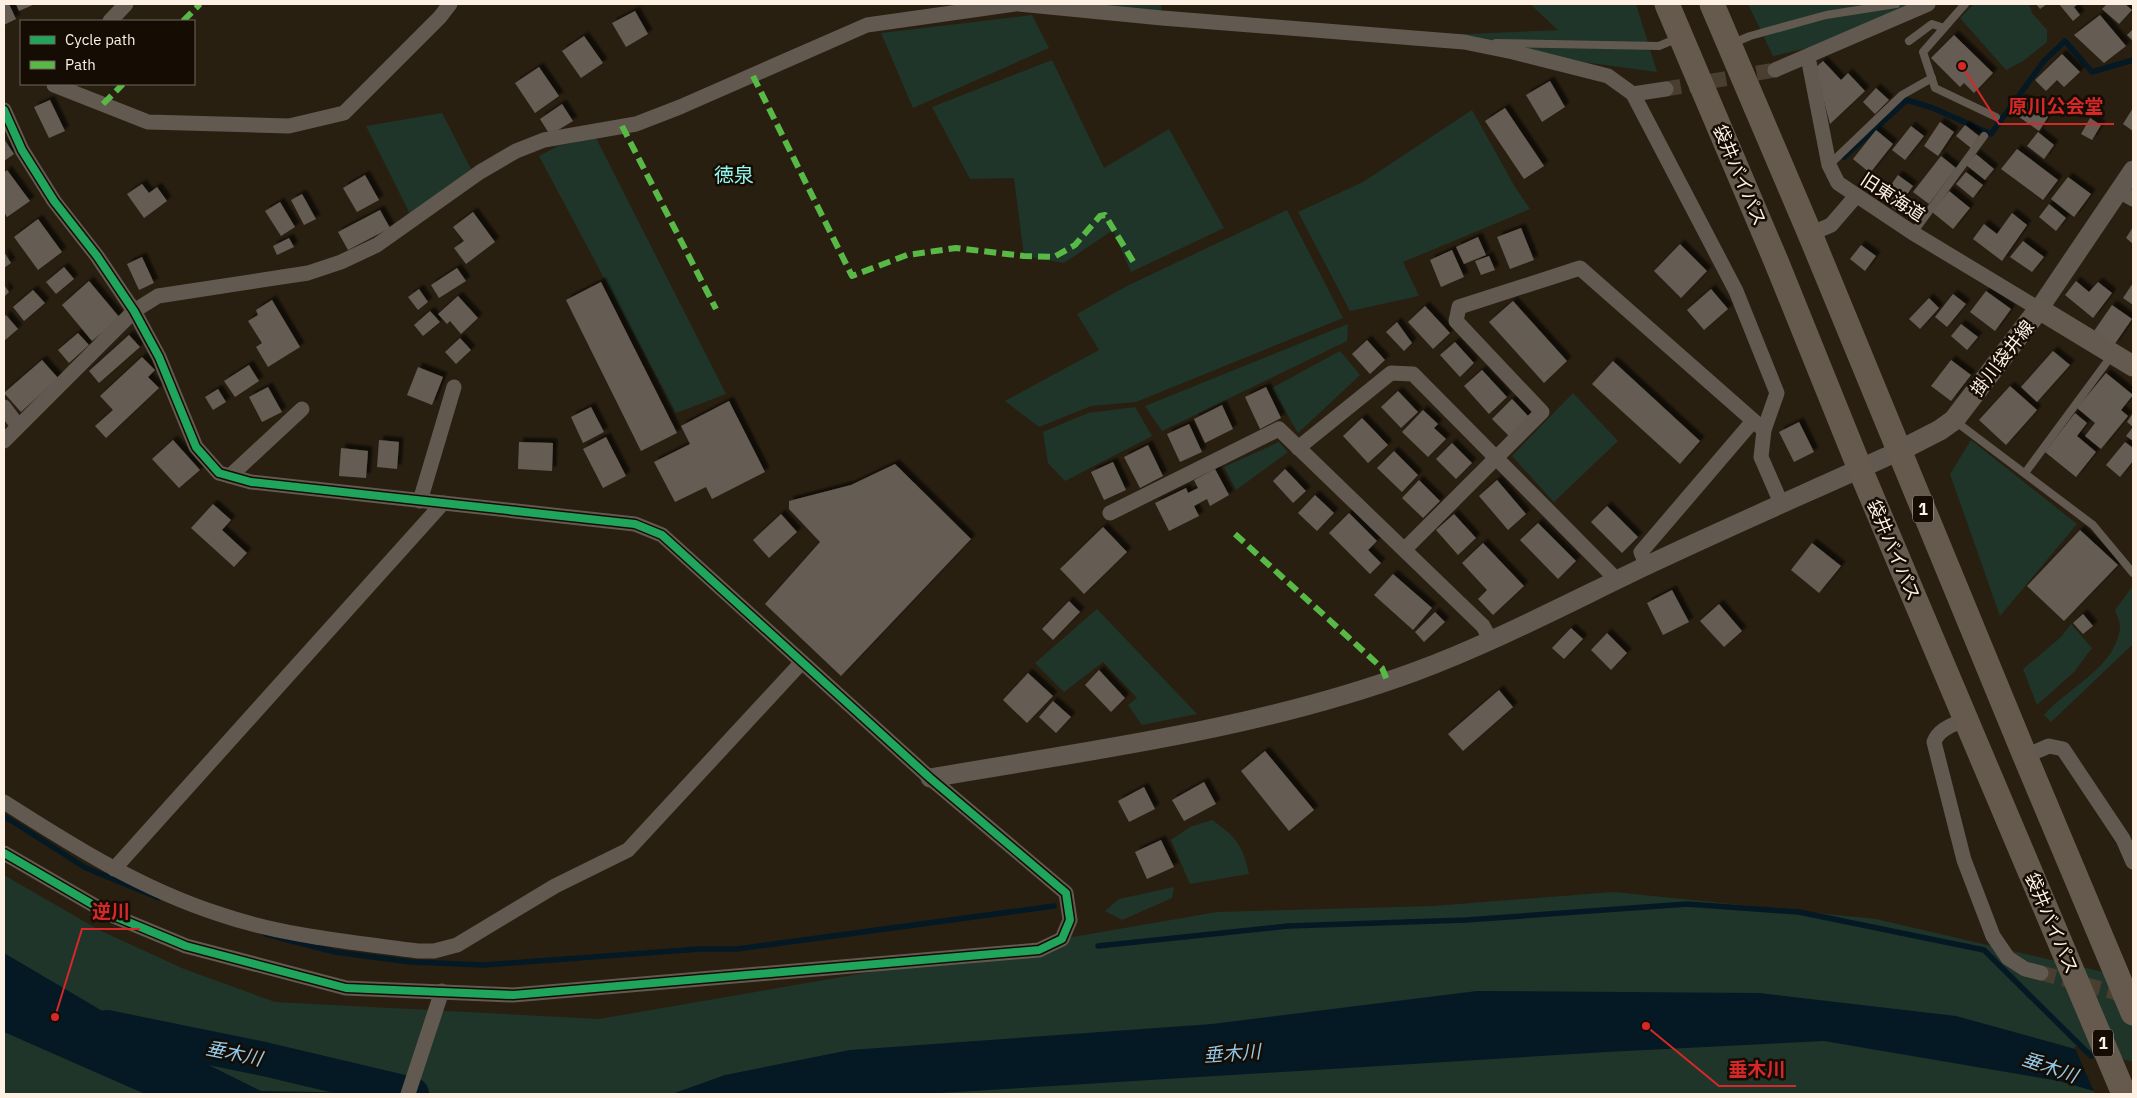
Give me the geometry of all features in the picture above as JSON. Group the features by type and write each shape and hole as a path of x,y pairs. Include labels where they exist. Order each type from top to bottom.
{"highway":[{"name":"1","path":"1714,10 1810,234 2131,1008"},
{"name":"袋井バイパス","path":"1674,20 1776,261 1860,469 2124,1094"}],"main road":[{"name":"掛川袋井線","path":"1900,451 1940,430 1954,420 2039,309 2133,366"}],"street":[{"path":"111,20 126,4"},
{"path":"54,85 148,122 289,126 344,113 440,17 450,4"},
{"path":"4,441 134,312 158,296 308,273 342,262 377,246 480,172 516,151 544,140 636,124 680,108 868,25 1017,4 1162,18 1464,42 1513,52 1608,76 1633,94 1736,292 1777,394 1759,426 1641,552 1647,566"},
{"path":"1775,70 1928,4"},
{"name":"旧東海道","path":"1808,57 1829,165 1838,183 1913,233 2039,309"},
{"path":"1633,94 1666,89"},
{"path":"4,110 22,150 54,201 97,256 134,312 159,357 196,448 219,473 251,482 635,524 662,535 930,778 1066,893 1070,920 1062,939 1039,950 512,995 440,996 346,988 186,946 109,914 4,853"},
{"path":"2039,309 2126,195 2133,170"},
{"path":"1810,234 1831,225 1856,196"},
{"path":"1405,549 1542,412 1456,321 1459,307 1580,268 1759,426 1761,457 1781,503"},
{"path":"1298,448 1391,373 1413,374 1617,580"},
{"path":"420,501 454,386"},
{"path":"4,407 18,426"},
{"path":"230,476 302,409"},
{"path":"1110,513 1279,429 1483,626 1490,639"},
{"path":"930,778 1169,737 1243,722 1415,671 1490,639 1781,503 1900,451"},
{"path":"114,869 443,503"},
{"path":"4,802 114,869 165,894 220,915 305,936 418,952 434,951 457,945 555,886 628,850 802,662"},
{"path":"1966,719 1941,731 1937,734 1934,742 1964,860 1993,936 2008,958 2025,969 2041,973"},
{"path":"2025,756 2049,746 2063,749 2123,839 2133,862"},
{"path":"408,1094 440,996"}],"lane":[{"path":"1729,45 1750,36 1826,14 1896,4"},
{"path":"1965,4 1923,52 1935,88 1996,117"},
{"path":"1464,42 1659,46 1674,20"},
{"path":"1909,41 1932,24 1944,28"},
{"path":"1829,165 1902,95 1932,78"},
{"path":"1913,233 1984,136"},
{"path":"2025,473 2113,353"},
{"path":"1954,420 2093,525 2133,573"}],"green space":[{"path":"1048,4 1161,4 1162,18"},
{"path":"1530,4 1636,4 1657,72 1400,37 1558,30"},
{"path":"1748,4 1928,4 1852,38 1773,56"},
{"path":"1974,4 2029,4 2032,13 2047,30 2047,42 2023,61 2006,70 1960,18"},
{"path":"1032,15 1049,48 913,108 881,33"},
{"path":"1052,60 1104,168 1169,129 1224,228 1131,272 1113,230 1064,263 1024,256 1014,178 970,179 932,107"},
{"path":"1472,110 1515,187 1530,209 1403,262 1419,296 1350,311 1298,212 1363,182"},
{"path":"442,113 471,169 410,214 366,126"},
{"path":"596,138 726,394 676,413 539,156 558,146"},
{"path":"1287,210 1343,318 1136,402 1091,406 1039,427 1005,401 1099,350 1077,314 1127,286"},
{"path":"1348,324 1347,341 1162,431 1145,406"},
{"path":"1340,351 1360,375 1298,433 1272,388"},
{"path":"1573,393 1618,441 1554,502 1512,456"},
{"path":"1135,407 1152,436 1065,481 1048,463 1043,432 1088,413"},
{"path":"1971,440 2077,524 2000,616 1950,474"},
{"path":"1279,442 1288,452 1236,490 1224,467"},
{"path":"2133,586 2133,644 2051,722 2044,715 2100,666 2109,655 2116,643 2120,629 2115,610"},
{"path":"1097,609 1197,714 1142,725 1128,705 1137,698 1103,662 1064,692 1035,663"},
{"path":"2071,624 2092,648 2074,672 2037,705 2023,669 2061,637"},
{"path":"1212,820 1227,831 1237,842 1244,855 1249,874 1190,884 1171,840 1190,827"},
{"path":"4,875 99,930 184,969 275,1002 599,1019 1217,912 1433,906 1614,892 1876,919 2133,979 2133,1094 4,1094"},
{"path":"1174,887 1172,898 1122,920 1105,911 1119,899"}],"water":[{"path":"4,953 116,1019 261,1091 425,1094 145,1094 4,1032"},
{"path":"1477,991 1759,993 1956,1016 2133,1065 2104,1094 2059,1081 1824,1041 1606,1052 924,1094 672,1094 725,1075 850,1050 1212,1024"}],"pier":[{"path":"2074,1046 2133,1062 2133,1094 2095,1094"}],"building":[{"path":"4,4 9,4 16,19 4,25"},
{"path":"16,4 35,4 19,11"},
{"path":"2036,4 2047,4 2040,9"},
{"path":"2059,4 2078,4 2074,7 2080,15 2073,21"},
{"path":"2107,4 2125,4 2132,10 2119,24 2102,9"},
{"path":"635,11 648,34 626,47 612,23"},
{"path":"2100,15 2126,46 2104,63 2074,35"},
{"path":"2133,29 2133,41 2127,35"},
{"path":"1954,35 1993,73 1974,93 1964,83 1960,87 1931,58"},
{"path":"584,36 603,63 581,78 562,51"},
{"path":"2062,54 2080,72 2064,87 2057,80 2046,91 2035,80"},
{"path":"1823,61 1841,80 1848,73 1865,91 1830,124 1815,68"},
{"path":"539,67 559,96 535,113 515,83"},
{"path":"1550,81 1565,107 1542,122 1526,95"},
{"path":"1876,88 1889,100 1875,114 1863,102"},
{"path":"2021,98 2048,117 2039,131 2012,112"},
{"path":"50,100 65,131 49,138 34,107"},
{"path":"562,104 573,121 550,135 540,119"},
{"path":"1505,108 1544,166 1524,179 1485,121"},
{"path":"2133,108 2133,131 2123,124"},
{"path":"2090,118 2101,125 2092,140 2081,134"},
{"path":"1940,122 1954,132 1938,156 1924,146"},
{"path":"1965,125 1979,136 1971,148 1956,136"},
{"path":"1911,126 1924,136 1905,160 1892,150"},
{"path":"1876,130 1893,144 1870,173 1853,159"},
{"path":"2038,132 2054,145 2044,159 2027,146"},
{"path":"4,139 14,154 4,161"},
{"path":"2017,149 2058,180 2043,200 2001,169"},
{"path":"1976,154 1994,169 1985,180 1966,165"},
{"path":"1941,156 1956,168 1929,204 1913,192"},
{"path":"7,170 30,201 7,217 4,212 4,173"},
{"path":"1966,172 1983,185 1973,198 1956,184"},
{"path":"365,175 379,200 357,212 343,188"},
{"path":"1898,175 1913,186 1896,210 1881,199"},
{"path":"2068,177 2091,194 2074,217 2051,199"},
{"path":"142,184 149,193 157,187 167,201 144,218 127,194"},
{"path":"1949,191 1970,208 1953,229 1932,212"},
{"path":"302,194 316,219 304,225 291,200"},
{"path":"280,202 295,227 281,236 265,211"},
{"path":"2049,204 2066,218 2056,231 2039,217"},
{"path":"380,210 390,228 348,250 338,232"},
{"path":"473,212 495,242 466,264 454,248 464,241 453,227"},
{"path":"2012,213 2027,225 2002,261 1973,239 1984,224 1997,234"},
{"path":"38,219 62,252 38,270 14,237"},
{"path":"2133,227 2133,244 2126,238"},
{"path":"1521,228 1534,260 1510,269 1497,237"},
{"path":"1478,237 1486,255 1464,264 1456,247"},
{"path":"289,238 294,247 277,255 273,246"},
{"path":"2023,241 2044,257 2032,272 2010,257"},
{"path":"1680,244 1707,271 1681,298 1654,271"},
{"path":"1861,245 1876,256 1865,271 1850,259"},
{"path":"1452,250 1464,277 1441,287 1430,260"},
{"path":"4,252 11,263 4,268"},
{"path":"1489,256 1495,270 1481,275 1475,261"},
{"path":"142,257 154,283 139,290 127,264"},
{"path":"64,267 74,279 56,294 46,282"},
{"path":"457,268 466,281 439,298 431,285"},
{"path":"89,281 120,318 92,341 62,305"},
{"path":"2076,281 2089,292 2098,282 2112,293 2093,318 2065,295"},
{"path":"601,282 677,433 641,451 566,300"},
{"path":"2133,283 2133,305 2123,298"},
{"path":"4,285 9,292 4,297"},
{"path":"419,289 428,302 418,310 408,297"},
{"path":"1711,289 1728,309 1704,330 1687,310"},
{"path":"33,290 45,303 24,321 13,307"},
{"path":"1986,291 2011,309 1995,331 1970,312"},
{"path":"1953,294 1966,304 1947,327 1935,317"},
{"path":"458,296 478,318 461,334 450,321 447,324 438,314"},
{"path":"1929,298 1939,308 1920,329 1909,319"},
{"path":"272,300 300,347 268,367 256,347 262,343 248,321 258,315 256,310"},
{"path":"1513,301 1567,361 1544,383 1489,322"},
{"path":"2112,305 2132,319 2114,345 2094,331"},
{"path":"1425,306 1450,333 1433,349 1408,322"},
{"path":"430,311 440,322 423,336 414,325"},
{"path":"6,315 18,329 4,341 4,317"},
{"path":"1397,322 1412,343 1404,351 1386,332"},
{"path":"1961,324 1978,337 1967,350 1951,336"},
{"path":"78,333 89,345 69,363 58,350"},
{"path":"129,335 140,347 99,383 89,371"},
{"path":"460,338 471,350 456,364 445,352"},
{"path":"1367,340 1385,360 1370,374 1352,354"},
{"path":"1455,342 1474,363 1460,377 1440,355"},
{"path":"2053,351 2070,365 2037,402 2021,387"},
{"path":"142,357 155,370 148,377 159,388 106,438 95,426 113,410 100,396"},
{"path":"42,360 58,378 21,412 4,393"},
{"path":"1951,360 1971,375 1951,401 1931,386"},
{"path":"1613,361 1700,441 1680,464 1592,384"},
{"path":"249,365 259,381 235,397 224,381"},
{"path":"418,367 443,377 432,405 407,395"},
{"path":"1482,370 1507,397 1489,414 1464,386"},
{"path":"2106,373 2133,395 2121,410 2128,416 2101,449 2085,436 2095,423 2077,408"},
{"path":"2010,386 2037,410 2006,445 1979,420"},
{"path":"268,387 282,412 262,422 249,397"},
{"path":"1266,387 1281,418 1260,429 1245,397"},
{"path":"218,389 226,402 213,410 205,397"},
{"path":"1398,391 1418,412 1401,428 1381,407"},
{"path":"1512,399 1530,418 1510,437 1492,419"},
{"path":"729,401 765,472 712,499 706,487 675,502 654,462 690,444 681,426"},
{"path":"1222,405 1233,429 1205,443 1194,419"},
{"path":"591,407 604,432 583,443 571,417"},
{"path":"1423,410 1438,424 1434,428 1446,439 1428,457 1402,432"},
{"path":"2075,413 2087,423 2077,436 2096,452 2076,477 2045,452"},
{"path":"2133,413 2133,427 2127,422"},
{"path":"1362,418 1388,445 1368,463 1343,436"},
{"path":"1799,422 1814,452 1794,462 1779,432"},
{"path":"1189,424 1202,452 1180,462 1167,434"},
{"path":"2133,427 2133,441 2126,436"},
{"path":"606,437 626,476 603,488 583,449"},
{"path":"173,440 200,470 179,488 152,459"},
{"path":"379,440 399,442 397,469 377,467"},
{"path":"519,442 553,443 552,471 518,469"},
{"path":"2125,442 2133,448 2133,461 2120,477 2106,465"},
{"path":"1452,443 1472,463 1456,479 1436,459"},
{"path":"1148,445 1163,476 1140,488 1124,457"},
{"path":"341,448 368,451 366,478 339,476"},
{"path":"1394,451 1418,475 1402,492 1377,468"},
{"path":"1113,462 1126,490 1104,500 1091,472"},
{"path":"895,464 971,539 841,676 765,604 820,542 789,509 789,501 851,485"},
{"path":"1215,469 1229,495 1210,506 1207,499 1194,506 1199,516 1169,531 1155,503 1186,488 1188,493 1198,488 1194,480"},
{"path":"1285,469 1306,491 1293,503 1273,481"},
{"path":"1419,480 1440,501 1423,518 1402,498"},
{"path":"1497,480 1526,514 1508,530 1479,496"},
{"path":"1315,495 1334,513 1317,531 1298,513"},
{"path":"213,504 231,520 222,530 247,553 234,567 191,528"},
{"path":"1607,506 1638,537 1622,553 1591,522"},
{"path":"1349,513 1377,541 1368,550 1381,563 1370,574 1329,533"},
{"path":"781,514 797,532 769,558 753,540"},
{"path":"1454,514 1476,538 1458,555 1436,530"},
{"path":"1538,523 1576,561 1558,579 1520,540"},
{"path":"1103,527 1127,552 1084,594 1060,569"},
{"path":"2080,530 2118,565 2064,621 2027,586"},
{"path":"1483,543 1524,586 1493,615 1478,599 1487,590 1462,563"},
{"path":"1812,543 1841,566 1819,593 1791,570"},
{"path":"1393,574 1432,608 1413,630 1374,595"},
{"path":"1672,590 1689,622 1663,635 1647,603"},
{"path":"1069,601 1080,612 1053,640 1042,629"},
{"path":"1719,604 1742,631 1724,647 1700,621"},
{"path":"1435,612 1445,622 1424,642 1415,632"},
{"path":"2083,614 2093,626 2083,634 2073,623"},
{"path":"1571,628 1583,639 1564,659 1552,648"},
{"path":"1607,633 1627,653 1611,670 1591,650"},
{"path":"1099,670 1125,698 1111,712 1085,685"},
{"path":"1028,673 1053,696 1027,723 1003,700"},
{"path":"1499,690 1513,707 1463,751 1448,734"},
{"path":"1053,701 1071,717 1056,733 1039,717"},
{"path":"1265,751 1314,810 1289,831 1241,771"},
{"path":"1204,782 1216,804 1184,821 1172,800"},
{"path":"1144,787 1155,809 1129,822 1118,801"},
{"path":"1161,840 1174,867 1147,879 1135,852"}],"waterway":[{"path":"1844,157 1907,100 1933,108 1991,134 2044,61 2065,41 2092,72 2133,60"},
{"path":"4,816 86,868 159,898"},
{"path":"1098,946 1288,926 1466,920 1687,904 1799,912 1984,950 2091,1056"},
{"path":"265,934 335,952 411,962 484,965 700,949 737,949 1054,906"},
{"name":"垂木川","path":"107,1027 264,1059 412,1094"}],"tunnel":[{"path":"1666,89 1775,70"},
{"path":"2041,973 2129,996"}],"marked path":[{"path":"184,20 200,4"},
{"path":"753,76 852,276 907,255 956,248 1024,256 1054,257 1075,245 1100,216 1105,215 1134,263"},
{"path":"103,104 122,85"},
{"path":"622,126 716,309"},
{"path":"1235,534 1382,668 1387,680"}],"cycle path":[{"path":"4,110 22,150 54,201 97,256 134,311 159,357 196,447 219,473 251,482 635,524 662,535 930,778 1066,893 1070,920 1062,939 1039,950 513,995 346,988 186,946 109,914 4,853"}],"place":[{"name":"原川公会堂","path":"1962,66"},
{"name":"逆川","path":"55,1017"},
{"name":"垂木川","path":"1646,1026"}],"district":[{"name":"徳泉","path":"734,174"}]}
